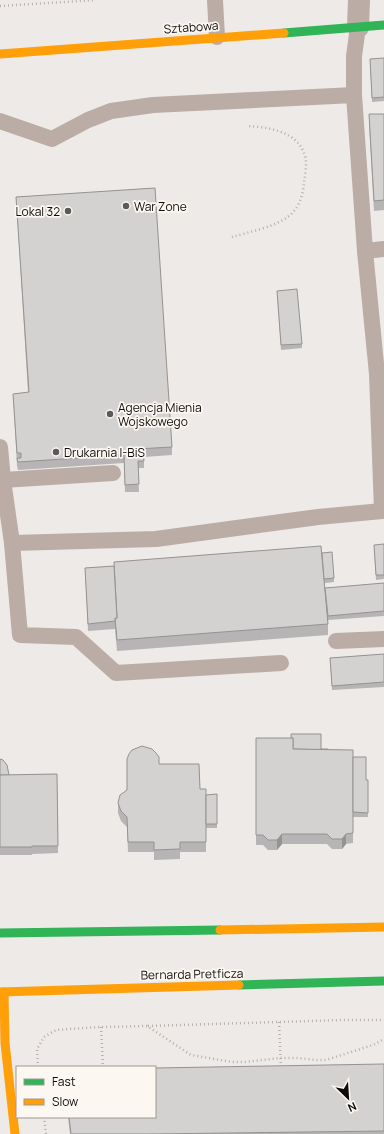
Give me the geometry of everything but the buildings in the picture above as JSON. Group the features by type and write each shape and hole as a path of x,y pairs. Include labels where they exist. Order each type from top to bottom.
{"street":[{"path":"358,27 359,0"},
{"name":"Sztabowa","path":"0,54 384,25"},
{"path":"0,933 384,928"},
{"name":"Bernarda Pretficza","path":"2,992 384,981"},
{"path":"2,992 15,1134"}],"lane":[{"path":"215,0 217,37"},
{"path":"12,544 156,539 382,511 381,374 365,251 354,95 354,56 358,27"},
{"path":"0,121 52,139 88,120 111,111 153,105 354,95"},
{"path":"365,251 384,249"},
{"path":"0,447 12,544 20,635 76,637 116,673 281,663"},
{"path":"3,480 112,473"},
{"path":"336,642 384,639"}],"path":[{"path":"0,6 95,0"},
{"path":"232,237 263,228 290,215 299,204 306,169 305,153 297,142 285,133 260,127 246,126"},
{"path":"38,1066 38,1049 44,1037 56,1030 101,1027 384,1020"},
{"path":"279,1022 281,1071"},
{"path":"148,1026 191,1055 232,1062 280,1058 326,1060 373,1045 384,1039"},
{"path":"101,1027 103,1066"},
{"path":"44,1118 46,1134"}],"traffic: fast":[{"path":"284,33 384,25"},
{"path":"0,933 220,930"},
{"path":"239,985 384,981"}],"traffic: slow":[{"path":"0,54 284,33"},
{"path":"220,930 384,927"},
{"path":"0,992 239,985"},
{"path":"4,992 5,1043 15,1134"}],"place":[{"name":"War Zone","path":"126,206"},
{"name":"Lokal 32","path":"68,211"},
{"name":"Agencja Mienia Wojskowego","path":"110,414"},
{"name":"Drukarnia I-BiS","path":"56,452"}]}
